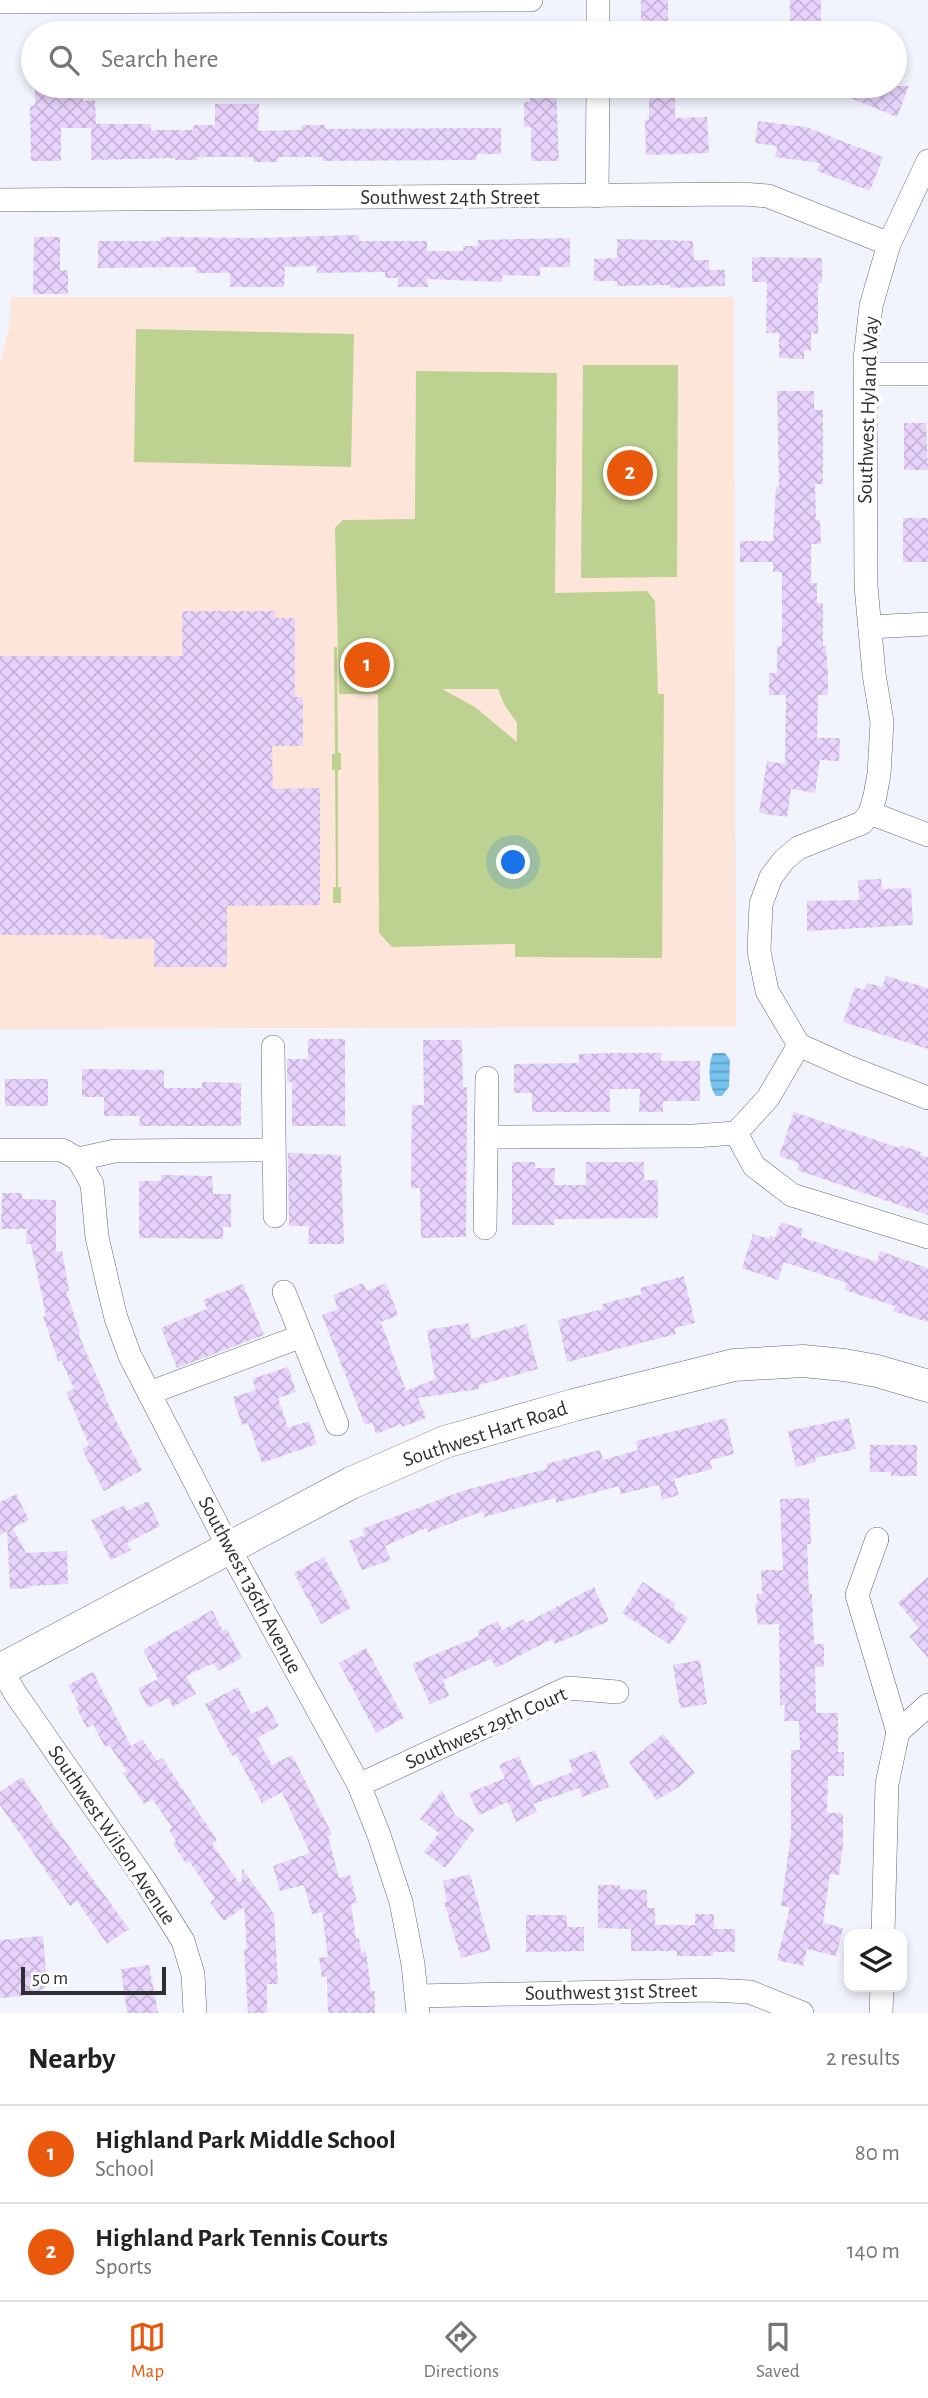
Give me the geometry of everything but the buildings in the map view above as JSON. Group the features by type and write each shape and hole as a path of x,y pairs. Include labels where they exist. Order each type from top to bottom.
{"street":[{"path":"0,2 531,0"},
{"path":"598,0 598,21"},
{"path":"597,195 598,98"},
{"name":"Southwest Hyland Way","path":"870,813 879,774 882,722 870,627 864,539 865,359 871,306 890,244 928,161"},
{"name":"Southwest 24th Street","path":"0,200 768,195 890,244"},
{"path":"866,373 928,373"},
{"path":"870,627 928,624"},
{"path":"928,835 870,813 862,823 850,829 798,848 784,860 765,889 759,921 759,951 767,991 799,1045 928,1098"},
{"path":"486,1137 694,1136 736,1133 768,1098 799,1045"},
{"path":"273,1047 275,1216"},
{"path":"485,1228 487,1078"},
{"path":"736,1133 754,1166 792,1195 928,1237"},
{"path":"0,1150 62,1150 78,1160 115,1151 273,1150"},
{"name":"Southwest 136th Avenue","path":"78,1160 92,1184 97,1237 116,1318 130,1356 229,1548 359,1785 401,1902 418,2004"},
{"path":"284,1293 337,1424"},
{"path":"149,1394 302,1336"},
{"name":"Southwest Hart Road","path":"0,1669 351,1483 446,1442 574,1405 734,1365 803,1361 844,1365 877,1371 928,1386"},
{"path":"877,1539 857,1595 898,1732 887,1784 883,1929"},
{"name":"Southwest Wilson Avenue","path":"0,1669 144,1879 183,1941 193,1974 195,2013"},
{"name":"Southwest 29th Court","path":"359,1785 568,1688 617,1692"},
{"path":"898,1732 928,1705"},
{"name":"Southwest 31st Street","path":"418,2004 710,1990 750,1992 802,2013"},
{"path":"881,2013 882,1992"}],"shaded area":[{"path":"11,297 734,297 736,1027 0,1029 0,363 9,328"}],"green space":[{"path":"136,329 354,334 351,467 134,462"},
{"path":"583,365 678,365 677,577 581,578"},
{"path":"416,371 557,373 555,593 647,591 655,601 658,694 664,694 662,958 515,957 515,944 392,947 379,933 378,694 339,694 335,528 343,520 415,519","holes":["442,689 498,689 517,723 517,742 475,707"]},
{"path":"334,647 337,647 338,753 341,753 341,770 338,770 338,887 341,887 341,903 333,903 333,887 336,887 335,770 332,770 332,754 335,754"}],"water":[{"path":"713,1053 725,1053 730,1060 729,1087 722,1096 716,1096 710,1081"}],"place":[{"name":"Highland Park Tennis Courts","path":"630,473"},
{"name":"Highland Park Middle School","path":"367,665"}]}
